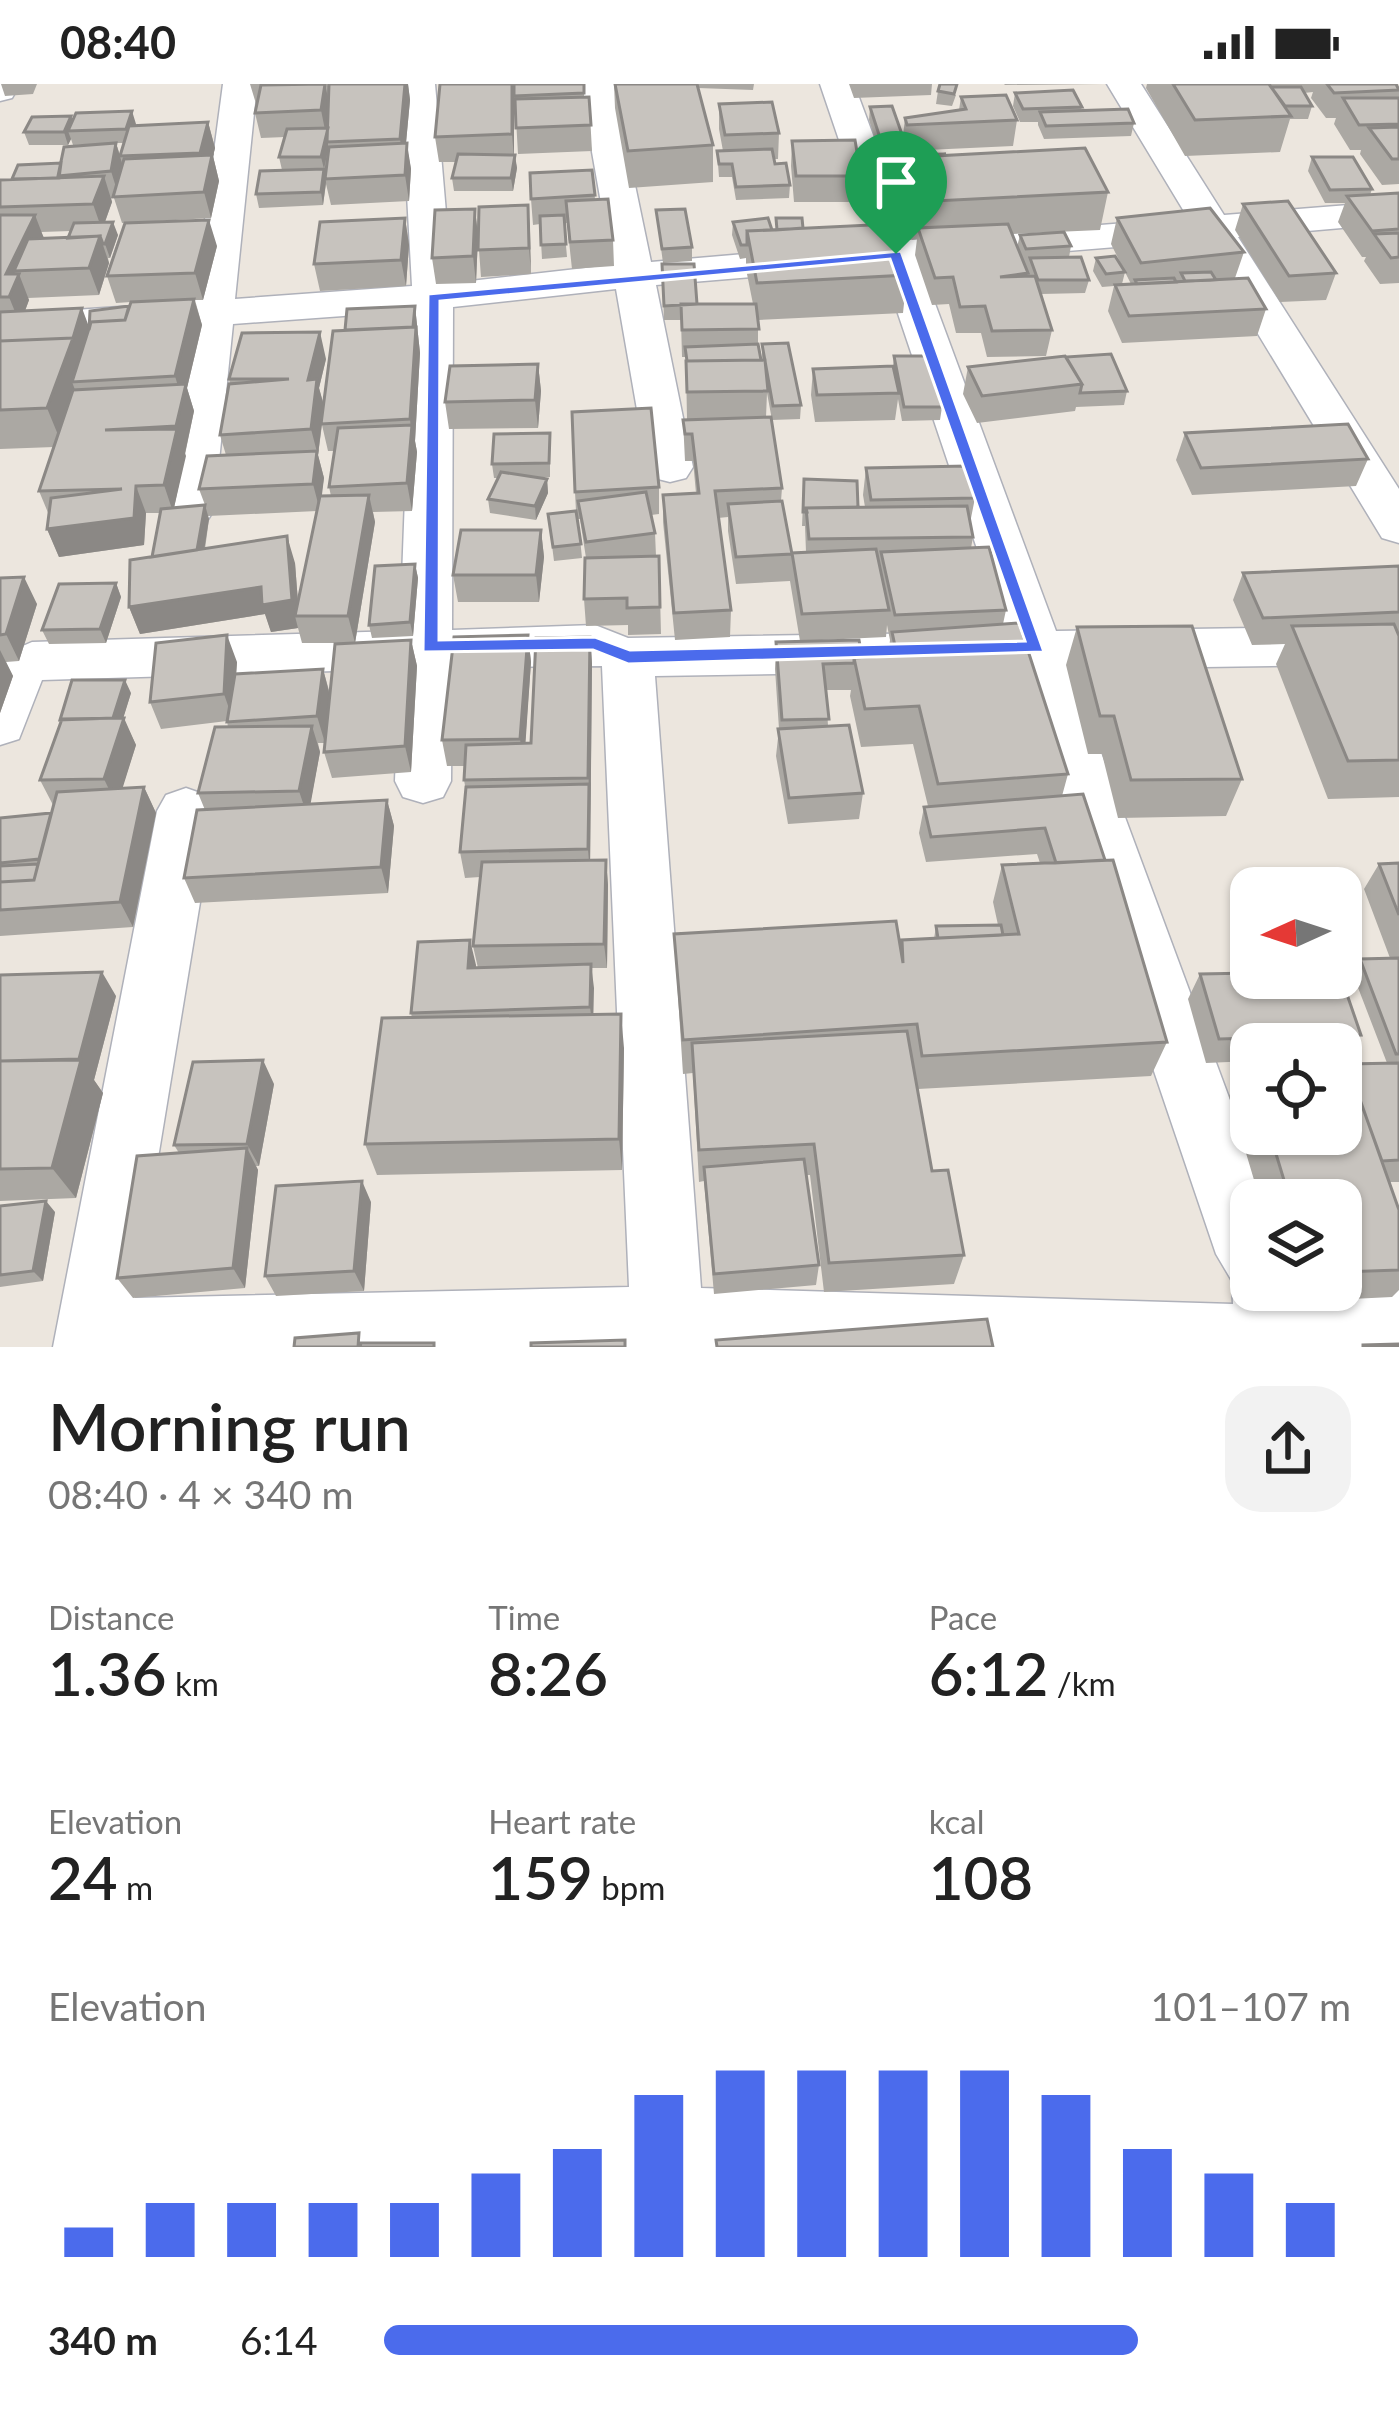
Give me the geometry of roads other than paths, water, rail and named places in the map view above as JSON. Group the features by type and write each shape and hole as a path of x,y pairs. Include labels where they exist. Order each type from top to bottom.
{"street":[{"path":"190,510 240,84"},
{"path":"418,84 433,297 430,647 423,781"},
{"path":"597,84 670,467"},
{"path":"837,84 1230,1194"},
{"path":"1124,84 1399,527"},
{"path":"0,328 433,297 633,275 1399,212"},
{"path":"0,724 20,667 32,661 595,644 628,657 1037,647 1399,645"},
{"path":"628,657 668,1335"},
{"path":"187,811 91,1342 1399,1326"}]}
